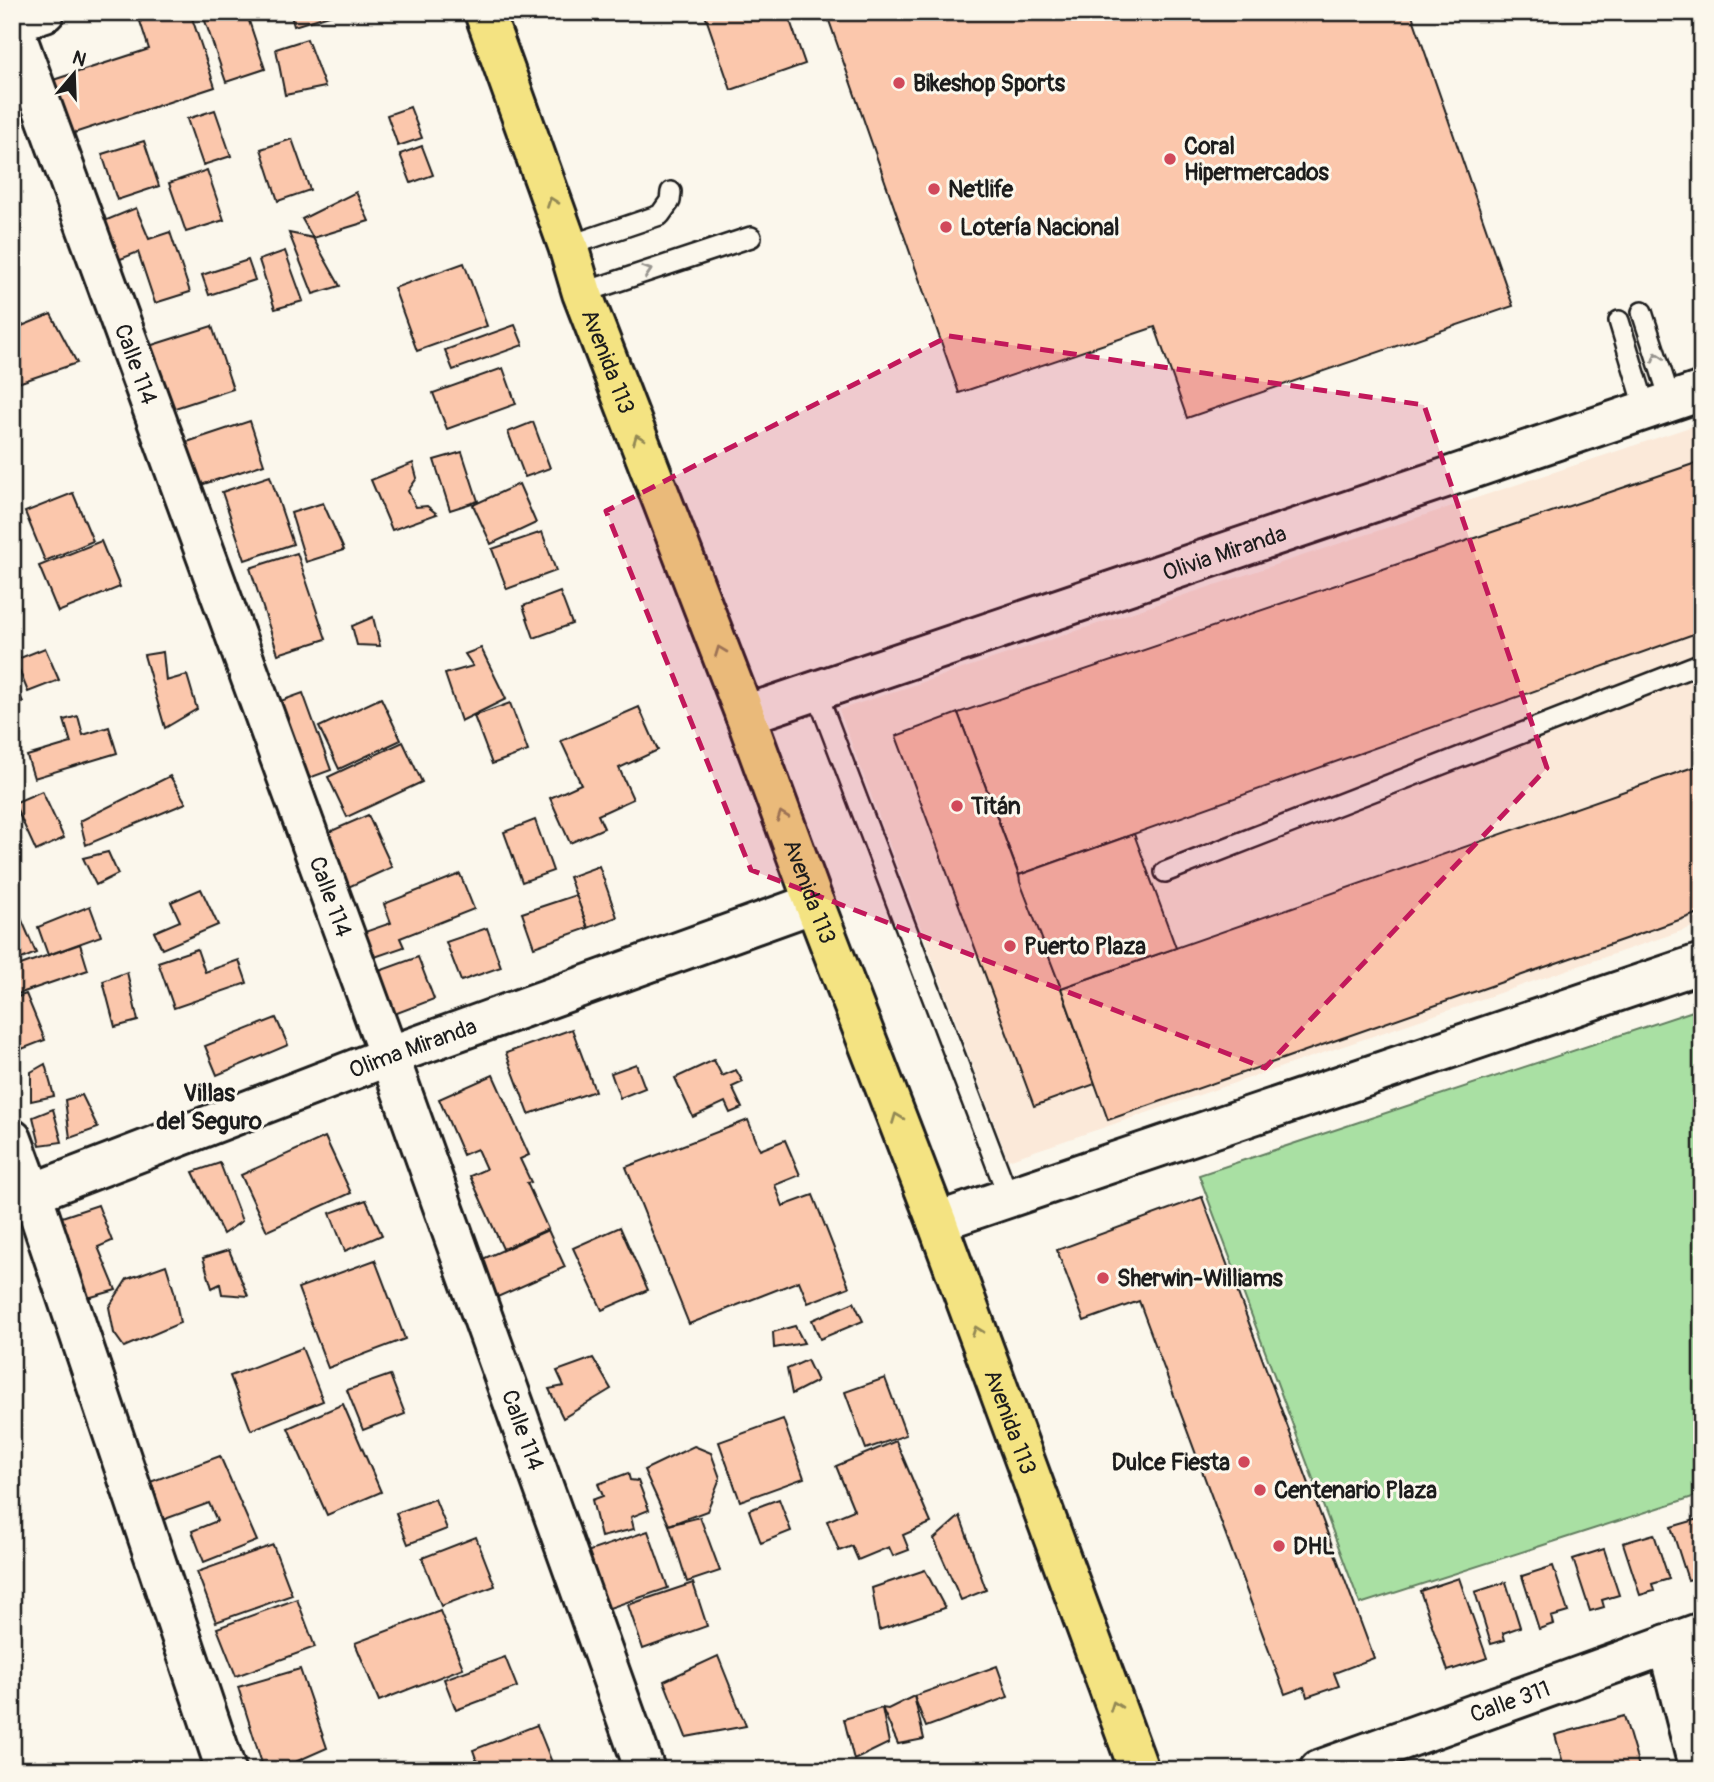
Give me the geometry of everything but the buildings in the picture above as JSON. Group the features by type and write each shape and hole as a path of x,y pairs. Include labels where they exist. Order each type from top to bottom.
{"main road":[{"name":"Avenida 113","path":"484,12 568,246 582,293 937,1222 1139,1770"}],"street":[{"path":"12,23 45,12"},
{"name":"Calle 114","path":"12,23 389,1056 645,1770"},
{"name":"Olivia Miranda","path":"745,715 1673,401"},
{"name":"Olima Miranda","path":"22,1197 389,1056 814,903"},
{"path":"937,1222 1702,963"},
{"path":"12,1139 22,1197 226,1770"},
{"path":"1684,1638 1699,1770"},
{"name":"Calle 311","path":"1319,1770 1684,1638"}],"lane":[{"path":"568,246 660,215 670,201 671,192"},
{"path":"582,293 751,237"},
{"path":"1642,312 1673,401"},
{"path":"1619,321 1673,401"},
{"path":"1165,872 1702,663"},
{"path":"816,691 1009,1198"}],"highlighted area":[{"path":"949,336 1424,405 1547,768 1265,1068 751,870 606,511"}],"shaded area":[{"path":"1702,423 1702,924 1008,1160 839,710"}],"green space":[{"path":"1702,1008 1702,1494 1360,1604 1199,1175"}],"place":[{"name":"Bikeshop Sports","path":"899,83"},
{"name":"Coral Hipermercados","path":"1170,159"},
{"name":"Netlife","path":"934,189"},
{"name":"Lotería Nacional","path":"946,227"},
{"name":"Titán","path":"957,806"},
{"name":"Puerto Plaza","path":"1010,946"},
{"name":"Sherwin-Williams","path":"1103,1278"},
{"name":"Dulce Fiesta","path":"1244,1462"},
{"name":"Centenario Plaza","path":"1260,1490"},
{"name":"DHL","path":"1279,1546"}],"district":[{"name":"Villas del Seguro","path":"209,1107"}]}
